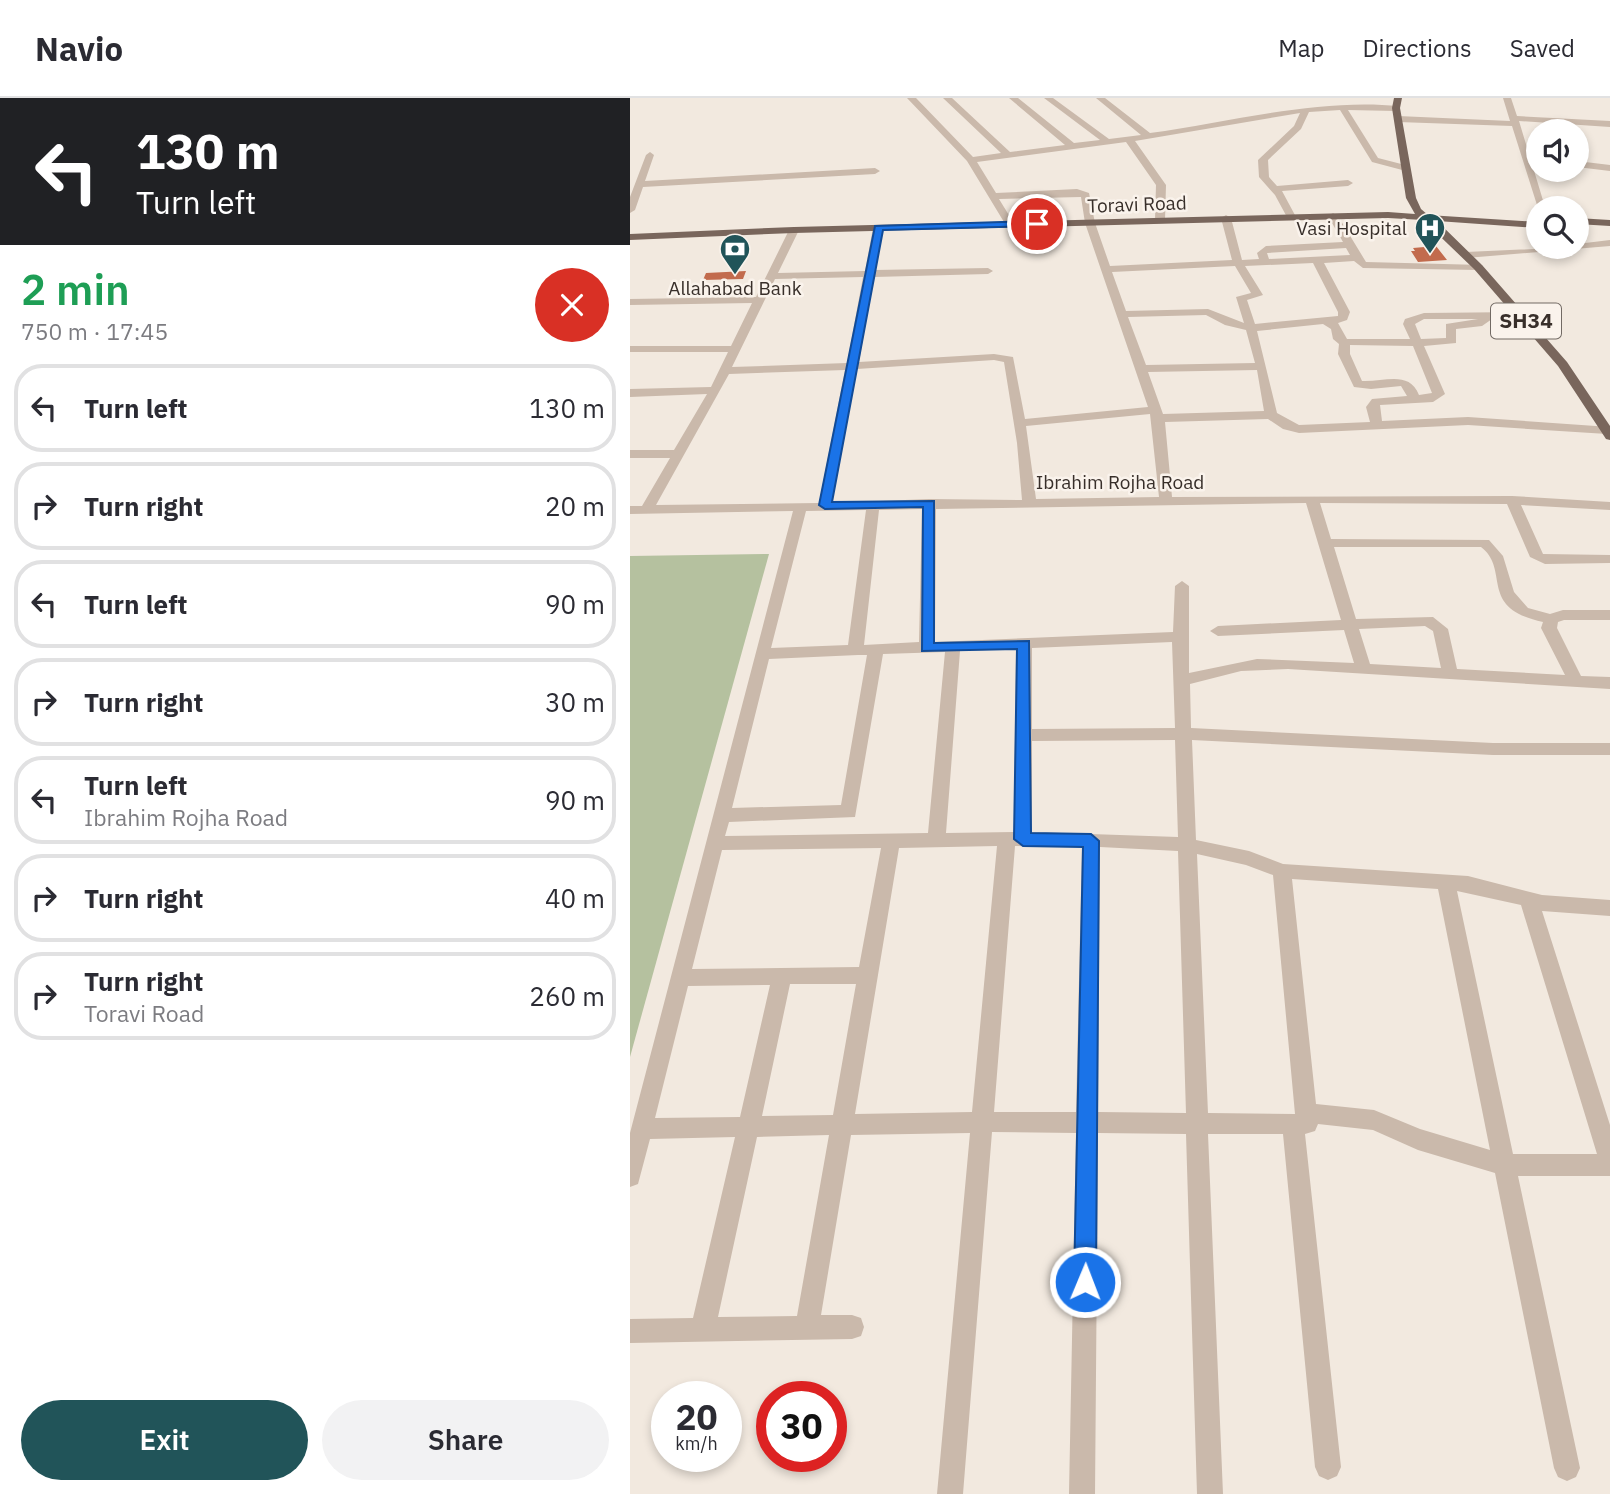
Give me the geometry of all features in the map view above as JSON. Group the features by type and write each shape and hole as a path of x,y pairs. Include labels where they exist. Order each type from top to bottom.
{"main road":[{"path":"1397,108 1411,198 1421,214"},
{"path":"1421,214 1526,218"},
{"path":"1421,214 1526,224"},
{"name":"Toravi Road","path":"632,237 794,230 1421,214"},
{"name":"SH34","path":"1421,214 1478,267 1563,364 1608,433"},
{"path":"1589,222 1610,223"},
{"path":"1589,228 1610,229"}],"street":[{"path":"942,98 1008,155"},
{"path":"1013,98 1073,147"},
{"path":"1048,98 1108,142"},
{"path":"1100,98 1148,136"},
{"path":"1162,98 1177,98"},
{"path":"1309,98 1324,108"},
{"path":"1507,98 1526,157"},
{"path":"917,100 971,160 1010,225"},
{"path":"1342,107 1375,160 1406,169"},
{"path":"971,160 1129,139 1324,108 1397,108 1515,121 1610,124"},
{"path":"1291,217 1276,190 1264,177 1263,160 1274,147 1296,132 1305,110"},
{"path":"1129,139 1161,185 1160,220"},
{"path":"630,210 650,155"},
{"path":"1589,165 1610,168"},
{"path":"639,184 875,170"},
{"path":"1276,190 1348,183"},
{"path":"993,196 1082,192 1086,195 1090,223 1156,414 1166,502"},
{"path":"1333,216 1357,258 1370,266 1478,267"},
{"path":"1226,218 1238,263 1258,295 1241,297 1262,366 1271,415"},
{"path":"825,505 878,228"},
{"path":"647,509 715,390 794,230"},
{"path":"1589,245 1610,243"},
{"path":"1265,262 1262,253 1266,249 1349,245"},
{"path":"1466,255 1526,251"},
{"path":"1106,269 1357,258"},
{"path":"1122,314 1208,312 1229,323 1251,328 1331,322 1343,318 1343,312 1317,260"},
{"path":"771,276 988,271"},
{"path":"630,302 759,300"},
{"path":"1331,322 1336,327 1339,339 1345,342 1448,343 1452,341 1450,326 1478,324 1490,315"},
{"path":"1377,425 1373,407 1376,402 1433,398 1438,394 1409,324 1411,319 1424,316 1521,315"},
{"path":"1345,342 1344,354 1358,383 1371,386 1403,382 1409,386 1414,399"},
{"path":"630,349 736,349"},
{"path":"725,371 994,357 1009,359 1029,502"},
{"path":"1141,369 1262,366"},
{"path":"630,393 715,390"},
{"path":"1020,423 1156,414 1271,415 1287,426 1299,429 1468,421 1608,433"},
{"path":"630,454 679,454"},
{"path":"1312,499 1364,669"},
{"name":"Ibrahim Rojha Road","path":"630,510 929,503 1312,499 1511,500 1610,506"},
{"path":"1511,500 1537,557 1545,560 1610,559"},
{"path":"927,648 929,503"},
{"path":"855,651 873,505"},
{"path":"630,1175 800,506"},
{"path":"1325,543 1484,543 1492,547 1498,555 1501,583 1520,611 1551,619 1563,615 1610,615"},
{"path":"1182,586 1180,637 1210,1494"},
{"path":"1551,619 1549,628 1576,681"},
{"path":"1218,631 1428,621 1440,629 1450,674"},
{"path":"762,654 1180,637"},
{"path":"950,1494 983,1122 1015,839 1023,735 1024,644"},
{"path":"936,840 953,647"},
{"path":"721,815 849,812 876,650"},
{"path":"1182,680 1239,666 1296,663 1610,683"},
{"path":"1023,735 1184,734 1493,749 1610,749"},
{"path":"714,843 1015,839 1187,843 1251,857 1282,871 1468,884 1542,903 1610,908"},
{"path":"807,1328 891,841"},
{"path":"1082,1494 1091,841"},
{"path":"1282,871 1328,1467"},
{"path":"1446,883 1567,1468"},
{"path":"642,1129 983,1122 1374,1120 1418,1139 1504,1165 1610,1163 1529,900"},
{"path":"680,978 868,975"},
{"path":"703,1329 782,976"},
{"path":"630,1331 852,1327"}],"green space":[{"path":"769,554 630,1057 630,556"}],"building":[{"path":"1436,246 1447,260 1418,262 1411,251 1415,251 1413,248"},
{"path":"746,271 743,279 703,280 706,273"}],"place":[{"name":"Vasi Hospital","path":"1430,255"},
{"name":"Allahabad Bank","path":"735,276"}],"route":[{"path":"1037,224 878,228 825,505 929,503 927,648 1024,644 1023,839 1091,841 1085,1282"}]}
